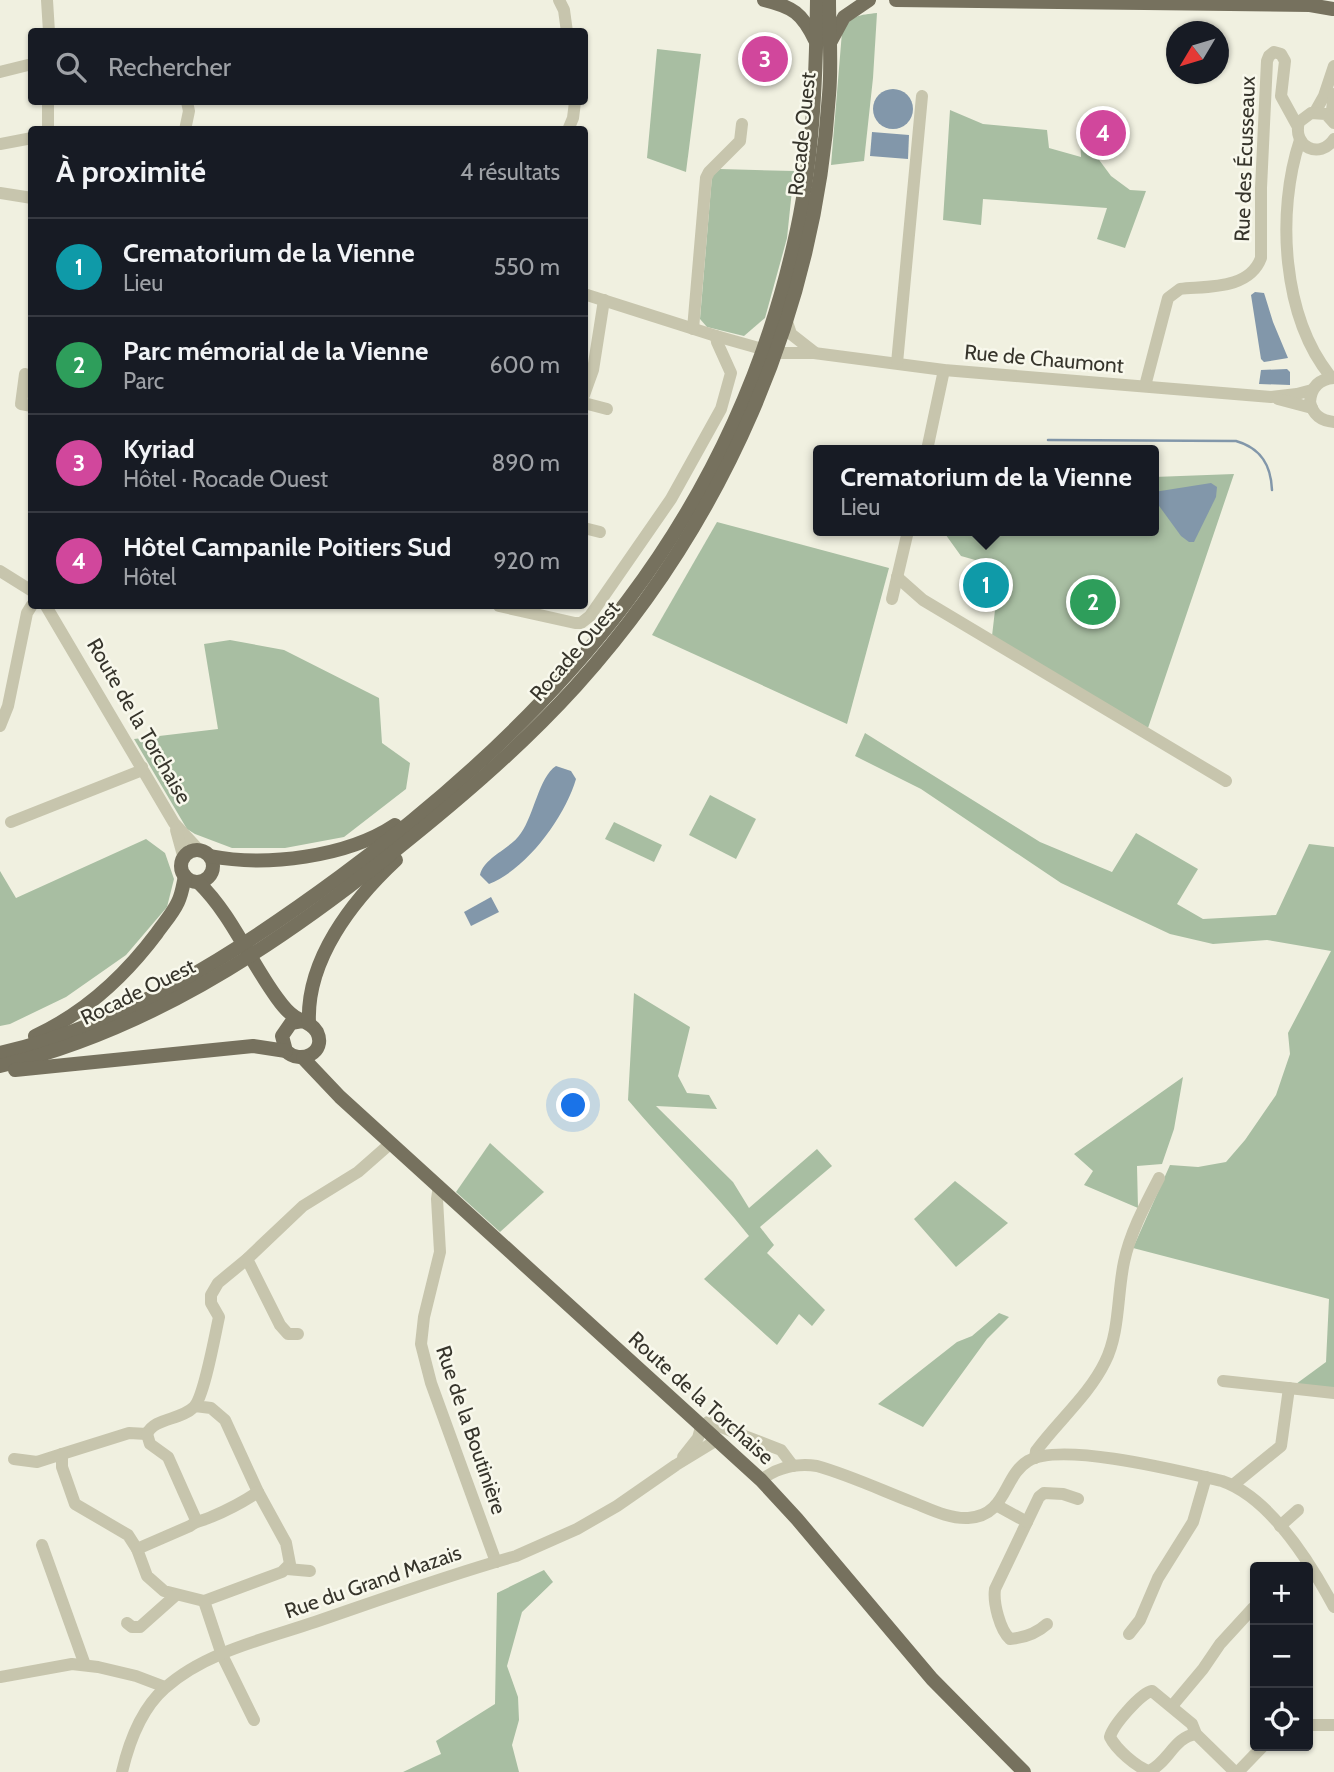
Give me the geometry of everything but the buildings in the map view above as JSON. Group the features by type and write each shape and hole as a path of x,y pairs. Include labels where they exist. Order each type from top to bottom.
{"main road":[{"path":"764,0 784,5 796,12 823,45 844,17 869,0"},
{"name":"Rocade Ouest","path":"0,1051 89,1026 136,1005 204,968 275,923 361,861 494,750 582,659 616,618 677,531 717,459 771,347 787,322 808,243 821,173 829,97 817,0"},
{"name":"Rocade Ouest","path":"0,1068 93,1039 164,1006 211,980 325,905 455,803 514,750 576,687 647,598 688,537 729,465 771,347 801,209 829,0"},
{"path":"896,0 1333,7"},
{"path":"225,913 182,868 184,859 190,852 238,861 281,859 330,851 367,840 400,821 494,750"},
{"path":"305,1022 313,984 325,954 345,919 375,881 455,803"},
{"path":"192,879 206,880 211,874 213,865 204,853"},
{"path":"211,874 225,913 262,977 286,1009 305,1022 317,1032 316,1049 303,1058 294,1057 286,1051 281,1042 284,1031 291,1023 305,1022"},
{"path":"0,1051 50,1029 111,986 141,954 174,910 192,879"},
{"path":"262,977 284,1031"},
{"path":"0,1068 253,1046 286,1051"},
{"name":"Route de la Torchaise","path":"316,1049 326,1073 358,1111"},
{"name":"Route de la Torchaise","path":"303,1058 391,1143 416,1157 439,1186 621,1356 705,1424 717,1440 766,1485 932,1679 1024,1772"},
{"name":"Route de la Torchaise","path":"992,1738 1032,1772"}],"street":[{"path":"49,1 49,28"},
{"path":"564,4 566,28"},
{"name":"Rue des Écusseaux","path":"1145,386 1168,298 1180,289 1233,282 1247,277 1259,265 1267,61 1274,52 1281,54 1285,61 1281,91 1299,134"},
{"path":"0,72 28,65"},
{"path":"1333,378 1322,367 1306,337 1293,300 1287,245 1290,188 1299,134 1324,96 1334,66"},
{"path":"1332,121 1334,94"},
{"path":"897,363 922,96"},
{"path":"48,105 48,126"},
{"path":"186,126 188,105"},
{"path":"570,126 575,105"},
{"name":"Rue des Écusseaux","path":"1285,105 1295,112 1326,114 1332,121"},
{"path":"693,329 706,178 740,141 742,124"},
{"path":"1299,134 1308,148 1314,150"},
{"path":"0,144 28,139"},
{"path":"1290,188 1304,156 1314,150 1326,148 1334,139"},
{"path":"0,194 28,198"},
{"name":"Rue de Chaumont","path":"588,295 722,338 771,347 944,370 1271,397 1312,408"},
{"path":"588,384 593,370 604,300"},
{"path":"787,322 791,334 814,352"},
{"path":"1306,337 1314,388 1310,396 1312,408 1315,414 1332,425"},
{"path":"512,609 575,623 581,623 590,616 671,499 720,408 731,373 717,342 722,338"},
{"path":"928,445 944,370"},
{"path":"25,374 21,404 28,405"},
{"name":"Rue de Chaumont","path":"1271,397 1297,394 1333,378"},
{"path":"588,404 607,409"},
{"path":"588,529 600,532"},
{"path":"892,599 907,536"},
{"path":"0,571 28,588"},
{"path":"897,577 923,600 1226,782"},
{"path":"0,726 8,706 30,609"},
{"name":"Route de la Torchaise","path":"48,609 174,822 204,853"},
{"path":"11,822 140,771 142,767"},
{"name":"Route de la Torchaise","path":"174,822 184,859"},
{"path":"147,1434 154,1425 180,1416 195,1406 201,1392 219,1317 211,1303 211,1295 218,1283 303,1206 358,1172 391,1143"},
{"path":"1035,1458 1036,1451 1105,1364 1115,1326 1129,1245 1159,1178"},
{"name":"Rue de la Boutinière","path":"439,1186 437,1199 440,1252 424,1317 421,1344 431,1383 496,1562"},
{"path":"247,1259 280,1325 288,1334 298,1334"},
{"path":"1223,1381 1331,1393"},
{"path":"1233,1485 1281,1446 1289,1388"},
{"path":"195,1406 211,1408 222,1415 258,1492 286,1543 290,1558 287,1569"},
{"path":"705,1424 781,1450 793,1466"},
{"name":"Rue du Grand Mazais","path":"676,1465 694,1445 705,1424"},
{"path":"14,1459 37,1462 129,1433 147,1434"},
{"path":"147,1434 150,1444 168,1457 196,1520"},
{"name":"Rue du Grand Mazais","path":"122,1772 141,1720 165,1687 205,1662 516,1556 577,1529 617,1506 717,1440"},
{"path":"62,1454 62,1467 75,1504 120,1528 133,1541 146,1576 157,1587 176,1595 204,1601 287,1569 310,1571"},
{"path":"766,1485 784,1468 809,1465 827,1469 940,1513 973,1518 996,1505 1019,1469 1035,1458 1050,1455 1115,1458 1206,1477 1233,1485 1248,1495 1280,1526 1307,1559 1334,1608"},
{"path":"1129,1633 1144,1613 1158,1578 1193,1522 1206,1477"},
{"path":"137,1549 190,1526 196,1520 219,1514 258,1492"},
{"path":"1047,1624 1036,1632 1010,1639 1004,1633 995,1600 996,1585 1040,1497 1044,1493 1063,1494 1078,1499"},
{"path":"996,1505 1027,1522"},
{"path":"1280,1526 1298,1510"},
{"path":"41,1545 85,1665"},
{"path":"127,1623 135,1628 140,1627 176,1595"},
{"path":"204,1601 222,1655 254,1720"},
{"path":"1172,1706 1203,1670 1220,1644 1250,1611"},
{"path":"0,1677 72,1664 136,1676 165,1687"},
{"path":"1196,1734 1181,1740 1158,1766 1149,1771 1114,1744 1107,1729 1144,1687 1156,1692 1192,1724 1196,1734 1236,1772 1258,1751"},
{"path":"1313,1725 1334,1725"}],"green space":[{"path":"877,13 864,161 831,165 842,32 852,19"},
{"path":"657,49 701,54 686,172 647,158"},
{"path":"950,110 983,124 1047,130 1049,148 1081,157 1080,134 1111,176 1130,190 1146,191 1125,248 1097,239 1107,208 983,199 981,225 943,220"},
{"path":"720,169 794,171 787,238 765,318 744,336 707,327 700,319 712,176"},
{"path":"1234,474 1148,728 992,636 1000,567 961,556 947,536 1159,536 1159,477"},
{"path":"717,522 889,568 847,724 652,635"},
{"path":"230,640 284,650 379,698 382,743 410,763 406,789 344,837 285,848 232,848 187,829 134,739 218,729 204,644"},
{"path":"865,733 1040,842 1112,872 1136,833 1198,869 1177,904 1203,919 1276,915 1309,844 1334,847 1334,1389 1296,1384 1326,1362 1329,1299 1133,1248 1170,1165 1198,1167 1226,1162 1276,1095 1290,1054 1288,1033 1331,951 1267,940 1213,944 1170,934 1061,883 921,789 855,756"},
{"path":"710,795 756,819 736,859 689,835"},
{"path":"614,822 662,845 654,862 605,839"},
{"path":"146,839 165,853 174,879 167,907 126,955 66,997 10,1024 0,1026 0,871 16,898"},
{"path":"634,993 690,1027 678,1076 687,1093 709,1095 717,1109 656,1106 733,1182 749,1208 817,1149 832,1166 760,1227 774,1245 767,1253 825,1310 812,1326 799,1314 777,1345 704,1279 749,1236 628,1100"},
{"path":"1183,1077 1174,1129 1162,1164 1137,1166 1138,1208 1084,1185 1093,1171 1074,1154"},
{"path":"490,1143 544,1192 500,1232 456,1192"},
{"path":"955,1181 1008,1223 956,1267 914,1219"},
{"path":"999,1313 1009,1317 987,1339 923,1427 878,1404 957,1342 972,1336"},
{"path":"544,1570 553,1582 522,1612 507,1666 518,1697 519,1720 512,1745 519,1772 403,1772 441,1754 436,1741 495,1704 497,1593"}],"water":[{"path":"893,89 907,95 913,109 907,123 893,129 879,123 873,109 879,95"},
{"path":"872,132 909,135 908,159 870,156"},
{"path":"1255,292 1264,293 1288,358 1264,362 1261,359 1251,295"},
{"path":"1287,369 1290,372 1290,385 1259,384 1261,370"},
{"path":"1211,483 1217,487 1216,497 1194,542 1181,536 1159,506 1159,491"},
{"path":"556,766 571,771 576,779 554,825 517,867 489,884 480,875 482,869 517,839 526,825 545,779"},
{"path":"491,897 499,912 471,926 464,912"}],"waterway":[{"path":"1048,440 1236,441 1252,448 1263,459 1267,465 1272,490"}],"place":[{"name":"Kyriad","path":"765,59"},
{"name":"Hôtel Campanile Poitiers Sud","path":"1103,133"},
{"name":"Crematorium de la Vienne","path":"986,585"},
{"name":"Parc mémorial de la Vienne","path":"1093,602"}]}
